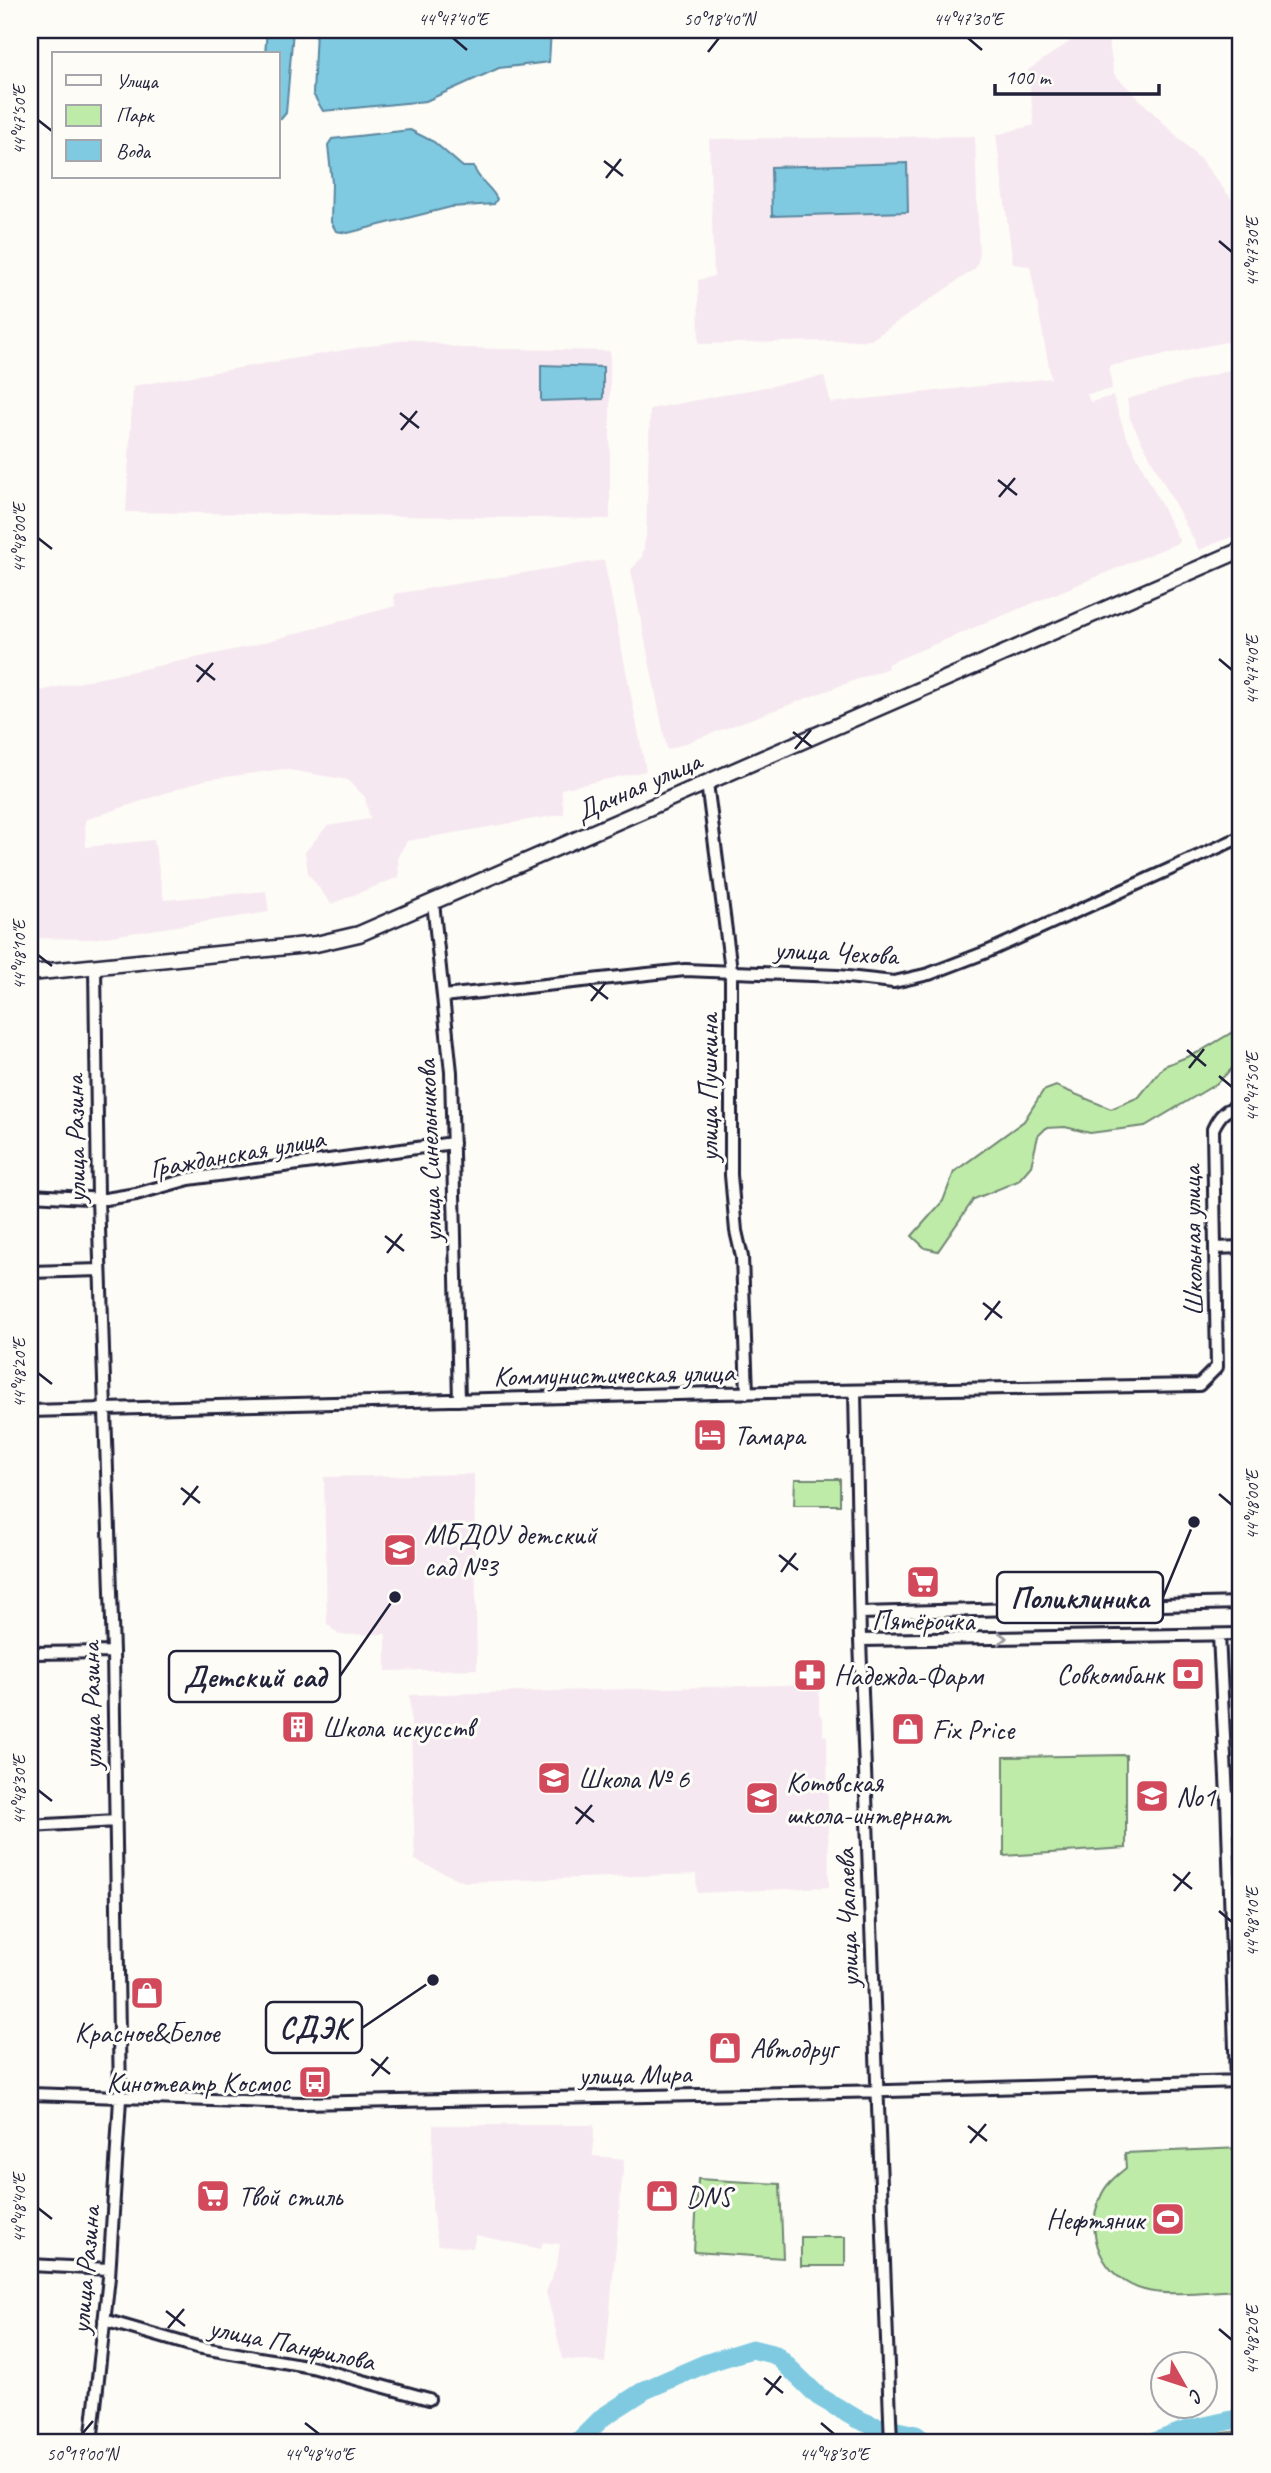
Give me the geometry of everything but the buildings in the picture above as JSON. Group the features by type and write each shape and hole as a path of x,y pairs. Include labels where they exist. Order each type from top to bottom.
{"main road":[{"name":"Дачная улица","path":"30,973 316,944 359,934 1241,550"}],"street":[{"name":"улица Пушкина","path":"707,783 731,971 731,1175 736,1231 742,1257 747,1393"},
{"name":"улица Чехова","path":"443,996 685,970 838,976 894,982 929,974 989,951 1241,837"},
{"name":"улица Синельникова","path":"433,902 451,1072 459,1400"},
{"name":"улица Разина","path":"91,2443 109,2269 120,2099 113,1651 98,1198 95,966"},
{"name":"Школьная улица","path":"1199,1385 1217,1367 1213,1129 1220,1115 1235,1107 1241,1107"},
{"name":"Гражданская улица","path":"30,1195 106,1199 189,1180 453,1143"},
{"path":"1214,1248 1241,1247"},
{"path":"30,1272 100,1270"},
{"name":"Коммунистическая улица","path":"30,1411 1199,1385"},
{"name":"улица Чапаева","path":"855,1392 860,1640 891,2443"},
{"path":"860,1613 1241,1603"},
{"path":"860,1640 1241,1634"},
{"path":"1219,1635 1239,2081"},
{"path":"30,1653 113,1651"},
{"path":"1227,1797 1241,1796"},
{"path":"30,1826 116,1821"},
{"name":"улица Мира","path":"30,2094 301,2103 876,2092 1239,2081"},
{"path":"30,2265 109,2269"},
{"name":"улица Панфилова","path":"104,2320 197,2347 312,2367 429,2399"}],"shaded area":[{"path":"1107,30 1114,74 1201,160 1241,211 1241,339 1109,366 1112,389 1087,394 1090,402 1113,396 1125,433 1180,542 887,664 888,668 667,750 631,570 642,557 646,536 650,409 824,376 831,403 1051,378 1030,266 1013,264 996,135 1034,125 1028,70 1084,32"},
{"path":"975,136 979,258 976,268 871,340 699,344 698,280 714,276 709,139"},
{"path":"410,339 461,348 610,351 610,519 126,512 133,386"},
{"path":"1241,367 1241,533 1199,550 1130,419 1127,399"},
{"path":"604,560 646,771 561,789 564,814 407,841 398,856 399,877 331,904 308,873 305,852 327,826 370,819 365,797 348,780 283,769 204,780 85,820 86,847 154,840 164,900 266,891 269,912 92,939 30,938 30,693 247,647 395,606 394,594"},
{"name":"МБДОУ детский сад №3","path":"474,1474 477,1669 386,1671 386,1634 339,1635 327,1624 324,1477"},
{"name":"Школа № 6","path":"819,1684 819,1714 823,1718 823,1735 827,1736 829,1887 697,1893 696,1874 465,1882 415,1860 410,1695"},
{"path":"433,2125 594,2125 593,2156 624,2159 605,2363 563,2359 546,2292 557,2264 560,2244 543,2242 541,2249 476,2235 473,2248 438,2245 432,2208"}],"green space":[{"path":"1241,1027 1241,1060 1216,1084 1145,1126 1090,1133 1065,1127 1046,1128 1038,1136 1031,1166 1018,1181 974,1199 938,1251 925,1248 912,1236 943,1201 954,1172 1024,1121 1043,1091 1056,1086 1111,1109 1139,1097 1164,1066 1199,1052"},
{"path":"795,1479 840,1479 840,1505 794,1505"},
{"path":"1126,1755 1126,1848 1004,1856 1004,1757"},
{"name":"Нефтяник","path":"1241,2148 1241,2290 1154,2292 1130,2284 1117,2276 1100,2253 1094,2225 1103,2192 1126,2168 1125,2153"},
{"path":"698,2179 780,2184 783,2258 694,2252"},
{"path":"801,2237 845,2237 845,2266 801,2266"},
{"path":"1241,2431 1241,2443 1202,2443 1209,2435"}],"water":[{"path":"267,30 293,30 286,113 281,119 280,52 265,52"},
{"path":"316,30 551,30 549,62 499,68 426,101 323,111 313,94"},
{"path":"410,130 434,142 463,167 474,167 497,199 494,204 451,207 348,233 336,231 331,222 332,183 328,145 332,139"},
{"path":"907,163 908,212 772,216 771,167"},
{"path":"541,365 603,367 603,399 541,401"}],"waterway":[{"path":"577,2443 603,2417 645,2390 707,2363 752,2349 776,2355 818,2396 857,2419 874,2426 916,2435 926,2443"},
{"path":"1152,2443 1187,2430 1241,2418"}],"place":[{"name":"Тамара","path":"710,1435"},
{"name":"Поликлиника","path":"1194,1522"},
{"name":"МБДОУ детский сад №3","path":"400,1550"},
{"name":"Пятёрочка","path":"923,1582"},
{"name":"Детский сад","path":"395,1597"},
{"name":"Совкомбанк","path":"1188,1674"},
{"name":"Надежда-Фарм","path":"810,1675"},
{"name":"Школа искусств","path":"298,1727"},
{"name":"Fix Price","path":"908,1729"},
{"name":"Школа № 6","path":"554,1778"},
{"name":"No1","path":"1152,1796"},
{"name":"Котовская школа-интернат","path":"762,1798"},
{"name":"СДЭК","path":"433,1980"},
{"name":"Красное&Белое","path":"147,1993"},
{"name":"Автодруг","path":"725,2048"},
{"name":"Кинотеатр Космос","path":"315,2082"},
{"name":"Твой стиль","path":"213,2196"},
{"name":"DNS","path":"662,2196"},
{"name":"Нефтяник","path":"1168,2219"}]}
